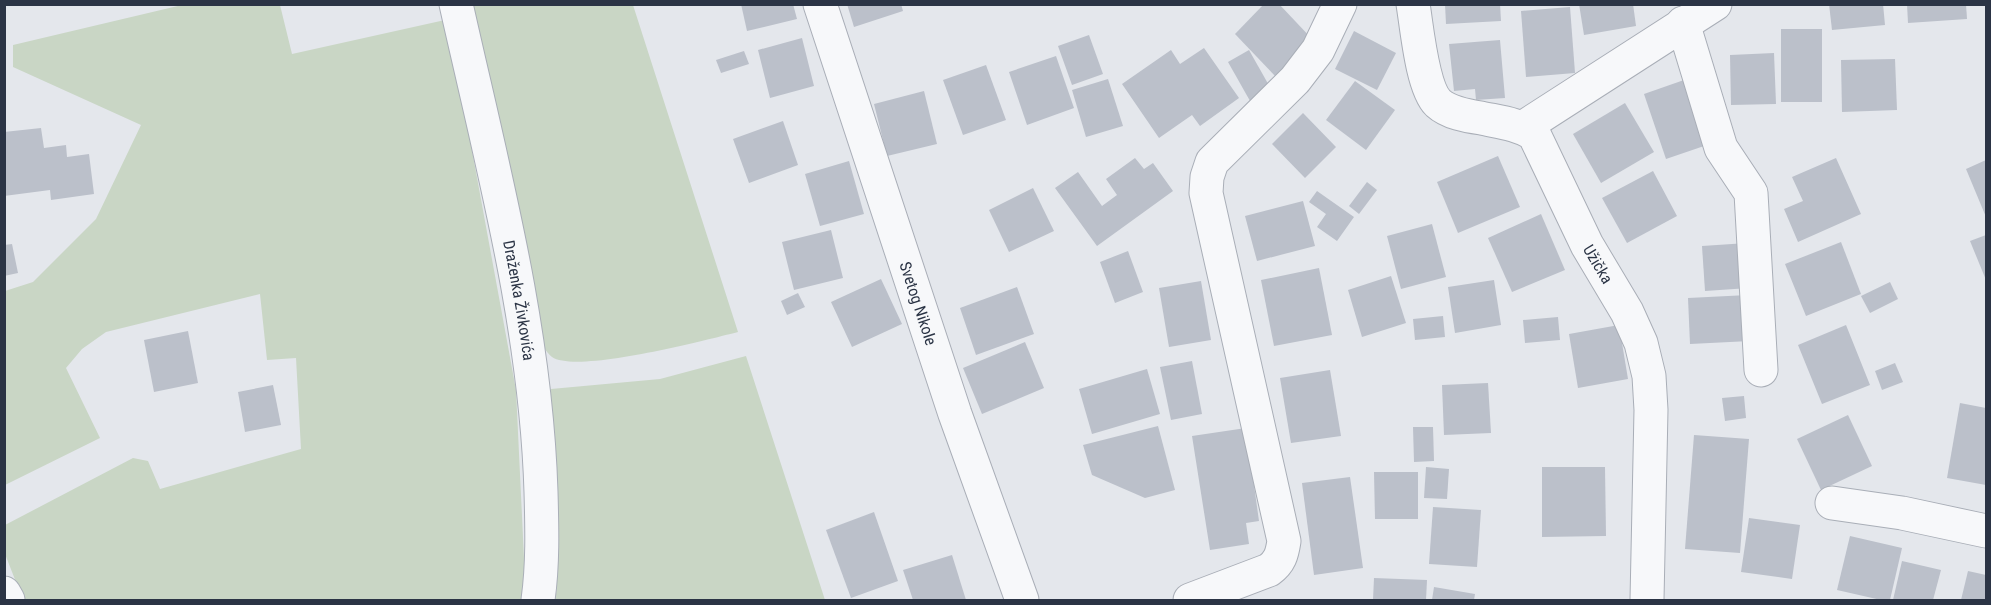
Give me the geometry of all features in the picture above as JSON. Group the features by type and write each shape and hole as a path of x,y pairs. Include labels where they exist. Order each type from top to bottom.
{"street":[{"name":"Draženka Živkovića","path":"456,4 500,193 531,372 539,451 543,566 538,600"},
{"name":"Svetog Nikole","path":"820,4 955,414 1022,600"},
{"path":"1190,600 1269,570 1277,564 1282,554 1284,541 1206,193 1207,177 1212,162 1295,80 1318,50 1340,4"},
{"path":"1413,4 1429,90 1439,104 1457,113 1524,127 1715,4"},
{"path":"1683,23 1720,148 1751,193 1761,370"},
{"name":"Užička","path":"1524,127 1534,134 1541,146 1568,208 1627,312 1641,343 1649,376 1652,410 1647,600"},
{"path":"1832,503 1902,513 1986,531"},
{"path":"4,593 8,600"}],"green space":[{"path":"182,5 280,5 292,54 445,20 460,85 516,390 525,579 522,600 23,600 5,554 5,525 133,458 148,461 160,489 301,449 296,358 267,360 260,294 106,332 82,349 66,368 100,438 5,485 5,291 33,282 96,219 141,125 13,67 13,45"},
{"path":"471,5 633,5 738,332 642,354 587,361 566,361 552,357 543,347"},
{"path":"746,356 825,600 555,600 557,588 551,389 660,379"}],"building":[{"path":"741,4 793,4 797,19 747,31"},
{"path":"847,4 901,4 903,11 854,27"},
{"path":"1264,4 1279,4 1313,40 1276,77 1235,34"},
{"path":"1445,4 1500,4 1501,21 1446,24"},
{"path":"1579,4 1633,4 1636,26 1584,35"},
{"path":"1829,4 1883,4 1885,25 1832,30"},
{"path":"1907,4 1966,4 1967,19 1908,23"},
{"path":"1570,7 1575,73 1526,77 1521,11"},
{"path":"1781,29 1822,29 1822,102 1781,102"},
{"path":"1354,31 1396,53 1377,90 1335,69"},
{"path":"1089,35 1103,74 1072,85 1058,46"},
{"path":"802,38 814,86 770,98 758,50"},
{"path":"1500,40 1505,98 1476,100 1475,89 1454,91 1449,44"},
{"path":"1204,48 1239,98 1200,126 1192,115 1159,138 1122,84 1171,50 1180,64"},
{"path":"1249,50 1275,96 1254,108 1228,62"},
{"path":"744,51 749,64 721,73 716,60"},
{"path":"1774,53 1776,104 1731,105 1730,55"},
{"path":"1056,56 1074,108 1027,125 1009,72"},
{"path":"1895,59 1897,110 1842,112 1841,60"},
{"path":"986,65 1006,120 963,135 943,80"},
{"path":"1108,79 1123,126 1086,137 1072,90"},
{"path":"1684,80 1707,145 1666,159 1644,94"},
{"path":"1355,81 1395,110 1366,150 1326,120"},
{"path":"924,91 937,144 887,156 874,104"},
{"path":"1625,103 1654,152 1601,183 1573,134"},
{"path":"1303,113 1336,147 1305,178 1272,144"},
{"path":"783,121 798,165 749,183 733,139"},
{"path":"41,128 44,148 66,145 67,157 89,154 94,194 51,200 50,190 4,196 4,132"},
{"path":"1498,156 1520,207 1458,233 1437,182"},
{"path":"1135,158 1144,169 1153,163 1173,191 1097,246 1055,188 1078,172 1102,206 1117,195 1106,179"},
{"path":"1836,158 1861,214 1798,242 1784,209 1803,201 1792,177"},
{"path":"1986,160 1986,217 1966,169"},
{"path":"849,161 864,214 820,226 805,174"},
{"path":"1653,171 1677,216 1627,243 1602,198"},
{"path":"1367,182 1377,190 1359,214 1349,206"},
{"path":"1033,188 1054,231 1009,252 989,210"},
{"path":"1317,191 1354,217 1337,241 1317,227 1326,214 1309,202"},
{"path":"1303,201 1315,246 1257,261 1245,216"},
{"path":"1541,214 1565,270 1512,292 1488,238"},
{"path":"1432,224 1446,277 1401,289 1387,236"},
{"path":"831,230 843,278 794,290 782,242"},
{"path":"1986,235 1986,280 1970,241"},
{"path":"1841,242 1861,294 1806,316 1785,264"},
{"path":"1747,243 1749,288 1705,291 1702,246"},
{"path":"12,244 18,273 4,276 4,245"},
{"path":"1128,251 1143,292 1115,303 1100,262"},
{"path":"1319,268 1332,335 1274,346 1261,280"},
{"path":"1391,276 1406,323 1362,337 1348,290"},
{"path":"881,279 902,324 852,347 831,302"},
{"path":"1494,280 1501,325 1455,333 1448,287"},
{"path":"1201,281 1211,340 1169,347 1159,288"},
{"path":"1890,282 1898,299 1870,313 1861,296"},
{"path":"1017,287 1034,334 976,355 960,308"},
{"path":"798,293 805,307 787,315 781,301"},
{"path":"1748,295 1750,341 1690,344 1688,298"},
{"path":"1443,316 1445,337 1415,340 1413,319"},
{"path":"1558,317 1560,340 1525,343 1523,320"},
{"path":"1619,325 1628,379 1578,388 1569,334"},
{"path":"1846,325 1870,385 1822,404 1798,345"},
{"path":"188,331 198,383 154,392 144,340"},
{"path":"1025,342 1044,388 982,414 963,368"},
{"path":"1192,361 1202,414 1171,420 1160,367"},
{"path":"1895,363 1903,382 1882,390 1875,371"},
{"path":"1147,369 1160,414 1092,434 1079,389"},
{"path":"1330,370 1341,436 1291,443 1280,378"},
{"path":"1488,383 1491,433 1444,435 1442,385"},
{"path":"273,385 281,425 245,432 238,392"},
{"path":"1744,396 1746,418 1725,421 1722,398"},
{"path":"1960,403 1986,408 1986,485 1947,478"},
{"path":"1848,415 1872,466 1821,490 1797,439"},
{"path":"1158,426 1175,490 1145,498 1092,475 1083,445"},
{"path":"1413,427 1433,427 1434,461 1414,462"},
{"path":"1246,428 1259,521 1246,523 1249,544 1210,550 1192,436"},
{"path":"1694,435 1749,439 1740,553 1685,549"},
{"path":"1426,467 1449,469 1447,499 1424,498"},
{"path":"1542,467 1605,467 1606,536 1542,537"},
{"path":"1374,472 1418,472 1418,519 1375,519"},
{"path":"1350,477 1363,568 1314,575 1302,483"},
{"path":"1433,507 1481,510 1477,567 1429,564"},
{"path":"874,512 898,581 851,598 826,530"},
{"path":"1749,518 1800,525 1792,579 1741,572"},
{"path":"1850,536 1902,548 1890,600 1837,590"},
{"path":"952,555 966,600 913,600 903,570"},
{"path":"1902,561 1941,570 1933,600 1893,600"},
{"path":"1968,571 1986,575 1986,600 1961,600"},
{"path":"1374,578 1427,580 1426,600 1373,600"},
{"path":"1434,587 1475,594 1474,600 1432,600"}]}
